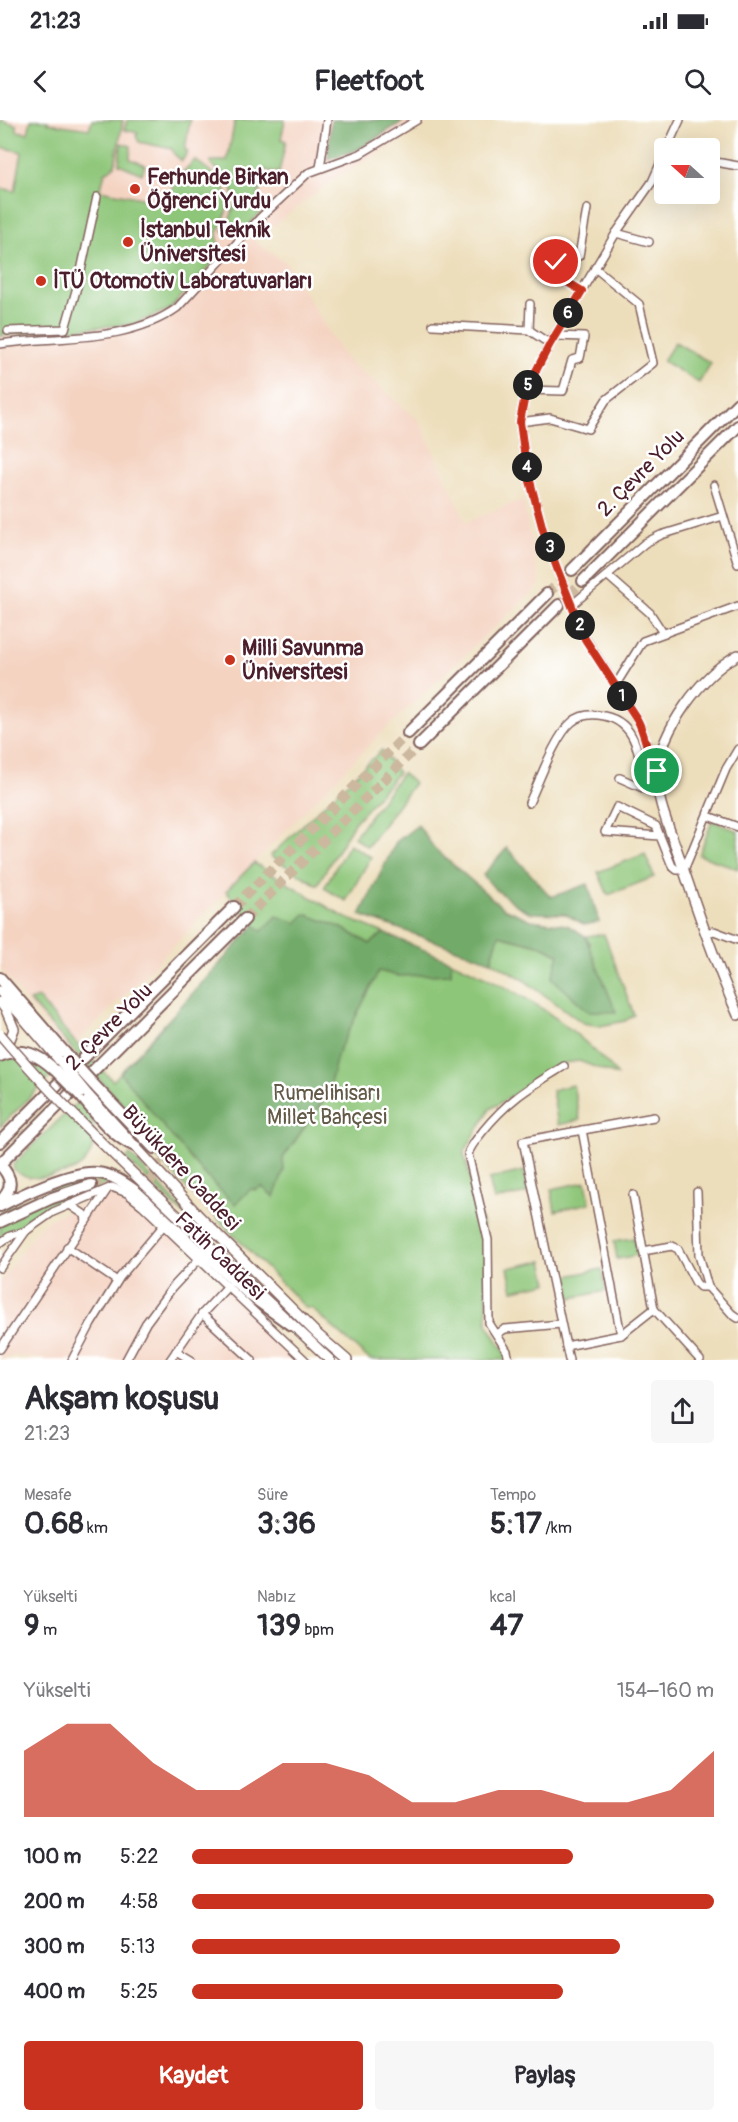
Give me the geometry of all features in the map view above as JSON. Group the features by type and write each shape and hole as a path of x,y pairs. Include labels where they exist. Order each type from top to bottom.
{"highway":[{"name":"2. Çevre Yolu","path":"572,570 738,403"},
{"name":"2. Çevre Yolu","path":"583,581 738,426"},
{"path":"408,733 547,594"},
{"path":"419,745 559,605"},
{"name":"2. Çevre Yolu","path":"0,1142 234,907"},
{"name":"2. Çevre Yolu","path":"2,1167 245,919"},
{"path":"0,978 60,1061 87,1091 118,1136 135,1146"},
{"path":"0,1056 9,1052 28,1053 43,1059 60,1061 87,1091 154,1148"},
{"path":"0,1201 10,1189 10,1178 2,1167"},
{"path":"0,1206 33,1190 82,1174 95,1172 106,1175 131,1188 251,1296 291,1325"},
{"path":"0,1222 35,1204 91,1185"}],"main road":[{"path":"738,655 702,682 690,698 667,740 657,771 659,791 684,870 738,1015"},
{"path":"0,991 60,1061"},
{"path":"0,1002 12,1021 14,1029 9,1042 0,1047"},
{"name":"Büyükdere Caddesi","path":"0,1034 78,1120 330,1360"},
{"name":"Büyükdere Caddesi","path":"135,1146 215,1232 317,1334 347,1360"}],"street":[{"path":"320,168 327,120"},
{"path":"0,344 99,335 143,326 165,317 177,308 278,201 308,173 360,154 417,120"},
{"path":"672,138 680,120"},
{"path":"720,163 738,166"},
{"path":"654,178 616,233 550,344 526,390 520,422 526,466 543,530 585,639 642,727 657,771"},
{"path":"8,331 66,329 97,197"},
{"path":"582,291 557,276 556,262 579,256 587,209"},
{"path":"616,233 649,242"},
{"path":"520,422 550,418 588,429 606,400 653,363 639,304 596,267"},
{"path":"529,330 530,304"},
{"path":"433,325 529,330 550,344"},
{"path":"526,390 563,392 572,360 580,358 584,337 555,336"},
{"path":"714,485 737,558"},
{"path":"573,604 645,543 661,535 723,516"},
{"path":"608,576 650,613 663,633"},
{"path":"615,686 643,641 738,606"},
{"path":"529,803 563,733 572,722 582,716 603,715 623,724 630,731 637,744 645,789 620,778"},
{"path":"660,836 605,832 616,807 656,826 660,836 672,866 677,870 684,870 726,770 737,752"},
{"path":"708,816 738,827"},
{"path":"706,933 714,931 738,940"},
{"path":"509,1360 507,1351 489,1323 488,1240 468,1154 471,1146 495,1116 518,1094 564,1066"},
{"path":"569,1360 523,1141 654,1117"},
{"path":"582,1130 621,1335"},
{"name":"Fatih Caddesi","path":"107,1190 112,1187 127,1193 164,1225 302,1359"},
{"path":"0,1268 26,1231 45,1216 107,1190"},
{"path":"0,1349 107,1190"},
{"path":"697,1192 699,1255 708,1287 738,1318"},
{"path":"633,1195 654,1309 700,1360"},
{"path":"70,1205 85,1215 86,1222"},
{"path":"72,1360 117,1281 164,1225"},
{"path":"0,1243 10,1236 26,1231"},
{"path":"643,1251 672,1246 678,1249 696,1283 700,1287 708,1287"},
{"path":"67,1247 117,1281"},
{"path":"126,1360 146,1323 172,1288 199,1258"},
{"path":"170,1360 202,1314 228,1286"},
{"path":"566,1346 621,1335 654,1309"},
{"path":"202,1314 252,1360"},
{"path":"497,1334 505,1329 561,1324"},
{"path":"176,1351 191,1360"}],"shaded area":[{"name":"Milli Savunma Üniversitesi","path":"0,120 430,120 385,150 335,178 255,240 256,243 286,262 345,358 419,420 466,522 523,499 540,585 379,735 68,1051 0,968"},
{"path":"115,1188 137,1203 271,1334 301,1360 50,1360 15,1356 0,1359 0,1282 38,1229 52,1218"}],"green space":[{"path":"0,120 17,125 17,131 28,133 31,120 48,120 48,123 89,129 92,120 123,120 115,165 105,173 100,190 167,203 177,179 195,160 215,175 226,191 227,209 217,233 220,255 170,309 134,324 0,336 0,188 15,191 22,152 0,147"},
{"path":"127,120 190,120 185,150 188,151 182,161 172,149 139,142 136,136 138,133 124,130"},
{"path":"235,120 285,120 281,139 286,141 279,173 264,170 257,204 268,206 238,235 223,231 234,206 230,178 211,165 211,161 227,161"},
{"path":"331,120 405,120 357,150 328,159"},
{"path":"121,143 131,146 130,159 145,165 142,174 119,164"},
{"path":"675,342 711,363 699,383 663,361"},
{"path":"382,750 398,773 354,823 317,885 270,856"},
{"path":"402,773 414,783 367,847 354,837"},
{"path":"712,821 738,831 738,869 699,855"},
{"path":"418,825 434,848 503,908 531,920 567,925 585,936 616,1012 588,1011 552,978 559,954 542,946 499,935 491,961 360,915 396,842"},
{"path":"349,844 371,857 346,901 324,888"},
{"path":"507,848 551,897 588,884 599,922 585,925 565,914 531,913 494,888 483,875"},
{"path":"645,854 654,877 608,895 598,872"},
{"name":"Rumelihisarı Millet Bahçesi","path":"254,863 344,917 384,933 370,944 340,927 296,923 450,974 451,961 476,972 542,1008 581,1038 619,1076 579,1061 565,1063 490,1109 464,1154 487,1242 487,1324 505,1352 507,1360 370,1360 311,1308 306,1308 146,1147 98,1095 151,1147 158,1144 29,1001 38,998 74,1041 113,1081 255,925 226,891"},
{"path":"305,914 340,927 370,944 384,933 451,961 451,974 398,976 379,971 338,1052 329,1088 322,1091 323,1101 283,1158 284,1170 274,1197 262,1187 256,1190 251,1189 235,1204 189,1157 120,1073 255,925 262,931 277,916 296,923"},
{"path":"499,934 542,946 559,954 590,944 585,936 604,934 634,1015 625,1021 600,1026 583,1023 521,978 491,961"},
{"path":"12,1056 32,1058 53,1074 0,1127 0,1060"},
{"path":"573,1085 580,1120 558,1125 552,1090"},
{"path":"78,1101 91,1117 94,1126 93,1147 87,1160 70,1172 41,1177 25,1176 14,1170 13,1165"},
{"path":"130,1155 200,1227 198,1228 126,1159"},
{"path":"524,1171 528,1193 494,1200 489,1179"},
{"path":"95,1176 118,1184 101,1186 87,1194 42,1210 0,1240 0,1212 4,1209 64,1183"},
{"path":"586,1182 590,1203 555,1211 551,1189"},
{"path":"634,1238 638,1255 617,1259 614,1241"},
{"path":"543,1261 548,1283 513,1290 508,1268"},
{"path":"602,1269 606,1291 571,1298 567,1276"}],"tunnel":[{"path":"547,594 572,570"},
{"path":"559,605 583,581"},
{"path":"234,907 408,733"},
{"path":"245,919 419,745"},
{"path":"91,1185 125,1190 141,1188 154,1176 157,1169 154,1148"}],"place":[{"name":"Ferhunde Birkan Öğrenci Yurdu","path":"135,189"},
{"name":"İstanbul Teknik Üniversitesi","path":"128,242"},
{"name":"İTÜ Otomotiv Laboratuvarları","path":"41,281"},
{"name":"Milli Savunma Üniversitesi","path":"230,660"}],"route":[{"path":"556,262 557,276 582,291 526,390 520,422 526,466 543,530 585,639 637,719 644,732 657,771"}]}
